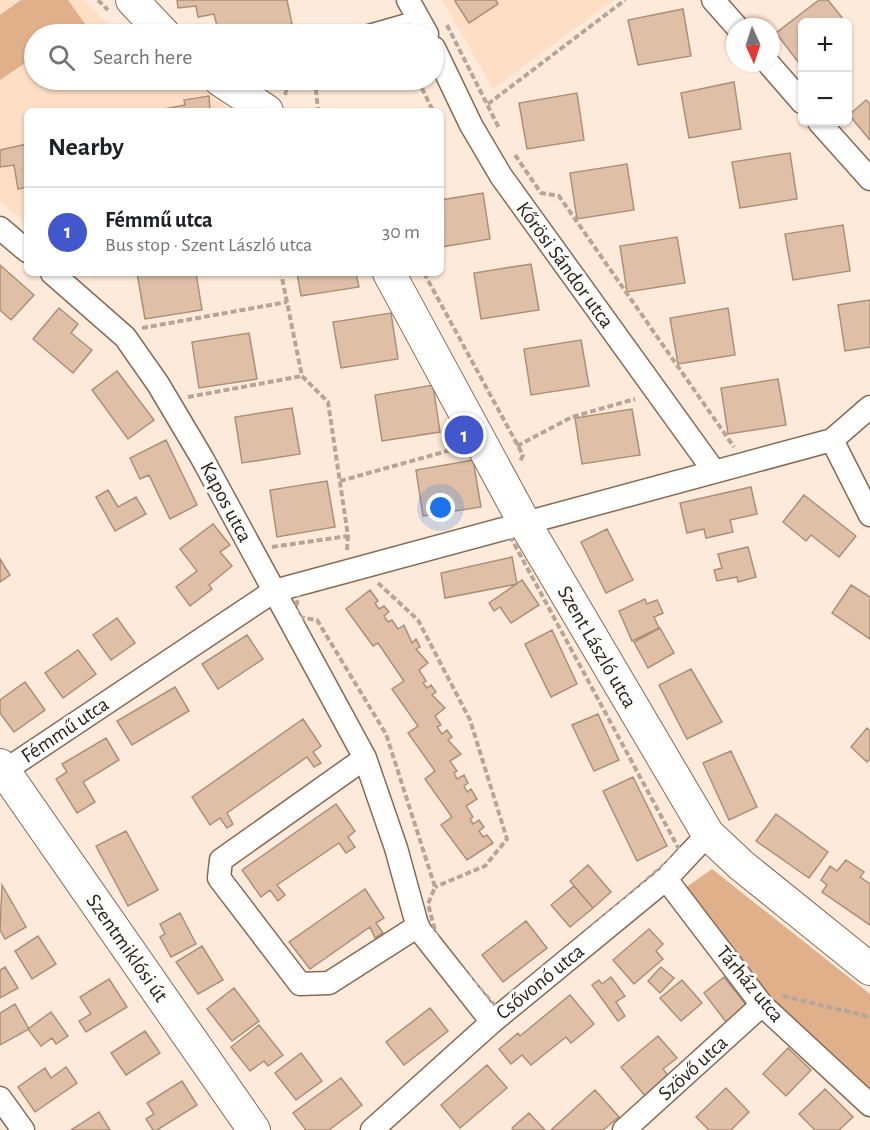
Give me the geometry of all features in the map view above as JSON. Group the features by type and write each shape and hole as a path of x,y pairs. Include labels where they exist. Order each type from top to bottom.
{"street":[{"path":"132,0 155,24"},
{"path":"713,0 729,18"},
{"name":"Kőrösi Sándor utca","path":"444,69 471,125 501,176 714,471"},
{"path":"776,72 798,97"},
{"path":"235,90 262,108"},
{"path":"823,126 870,180"},
{"path":"0,228 24,248"},
{"name":"Kapos utca","path":"58,276 125,337 158,384 202,458 365,758 396,849 418,926 492,1022"},
{"name":"Szent László utca","path":"391,276 524,522 708,834 741,865 870,969"},
{"path":"870,407 832,440 870,515"},
{"name":"Fémmű utca","path":"2,768 274,591 832,440"},
{"path":"365,758 221,860 219,878 300,984 330,983 418,926"},
{"name":"Szentmiklósi út","path":"2,768 254,1130"},
{"name":"Csővonó utca","path":"372,1130 492,1022 666,879 708,834"},
{"name":"Tárház utca","path":"666,879 756,996 870,1105"},
{"name":"Szövő utca","path":"624,1130 756,996"},
{"path":"0,1098 23,1130"}],"lane":[{"path":"392,24 418,17"}],"path":[{"path":"488,104 625,0"},
{"path":"444,19 501,132"},
{"path":"316,90 318,108"},
{"path":"422,90 431,108"},
{"path":"511,149 541,193 559,196 738,452"},
{"path":"282,276 303,376 328,402 348,536 347,557"},
{"path":"426,276 523,455 516,469"},
{"path":"145,339 138,329 287,302"},
{"path":"181,398 303,376"},
{"path":"629,389 642,408"},
{"path":"517,446 572,417 635,399"},
{"path":"340,481 460,448"},
{"path":"265,548 348,536"},
{"path":"510,536 680,851 498,1010 438,942 428,904 435,887 386,734 317,620 298,617 296,608 299,592 316,584 365,572 510,536"},
{"path":"365,572 418,620 470,720 507,838 485,866 435,887"},
{"path":"756,996 870,1017"}],"shaded area":[{"path":"0,0 84,0 110,24 24,24 24,90 204,90 230,108 24,108 24,222 0,201"},
{"path":"21,0 68,0 85,24 24,24 24,64 0,80 0,15"},
{"path":"442,0 614,0 493,89"},
{"path":"712,869 870,994 870,1097 769,1005 685,888"}],"building":[{"path":"177,0 287,0 292,24 216,24 214,14 198,17 196,6 178,8"},
{"path":"496,0 498,4 469,23 455,1"},
{"path":"819,0 828,0 842,18 798,18 798,62 780,38 780,30"},
{"path":"683,9 691,56 638,65 628,20"},
{"path":"734,82 741,129 689,138 681,93"},
{"path":"577,93 584,140 527,149 519,103"},
{"path":"209,96 210,108 170,108 185,105 184,100"},
{"path":"866,100 870,104 870,140 852,119 852,112"},
{"path":"24,145 24,188 18,189 14,165 0,167 0,150"},
{"path":"790,153 797,199 740,208 732,162"},
{"path":"627,164 634,210 577,219 570,173"},
{"path":"483,193 490,239 444,247 444,200"},
{"path":"843,225 850,271 793,280 785,234"},
{"path":"677,237 685,283 627,292 620,246"},
{"path":"531,264 539,310 481,319 474,273"},
{"path":"0,265 34,295 11,320 0,310"},
{"path":"138,276 196,276 202,310 145,319"},
{"path":"298,276 357,276 359,287 301,296"},
{"path":"870,300 870,347 845,351 838,305"},
{"path":"59,308 78,324 71,333 92,350 73,373 33,339"},
{"path":"728,308 735,355 678,364 670,318"},
{"path":"391,313 398,359 341,368 333,322"},
{"path":"249,333 257,379 199,388 192,342"},
{"path":"581,340 589,386 531,395 524,349"},
{"path":"117,371 154,420 128,439 92,390"},
{"path":"778,379 786,425 728,434 721,388"},
{"path":"433,385 440,432 382,441 375,395"},
{"path":"292,408 300,454 242,463 235,417"},
{"path":"632,409 640,455 582,464 575,418"},
{"path":"166,440 197,505 170,519 149,475 140,479 130,458"},
{"path":"473,460 481,507 423,516 416,470"},
{"path":"327,481 335,527 277,537 270,490"},
{"path":"751,487 757,514 730,520 733,532 706,538 704,529 687,533 680,503"},
{"path":"108,490 118,507 136,497 146,514 115,531 96,497"},
{"path":"804,495 856,536 839,557 811,535 806,541 783,522"},
{"path":"213,524 230,545 220,552 232,566 209,585 212,589 190,606 176,587 197,571 180,549"},
{"path":"607,529 633,580 606,593 581,542"},
{"path":"748,547 756,577 738,582 737,577 717,581 714,570 722,568 718,554"},
{"path":"512,557 517,584 445,598 441,573"},
{"path":"0,559 10,575 0,582"},
{"path":"522,580 539,605 511,623 500,607 494,611 489,603"},
{"path":"851,585 870,597 870,639 832,613"},
{"path":"370,590 378,601 375,603 379,609 384,606 389,612 384,616 388,622 392,620 398,629 404,625 412,643 416,639 420,647 416,649 428,663 419,670 426,681 423,683 427,688 431,685 436,692 432,695 445,708 435,716 441,725 437,727 442,734 447,730 452,737 448,740 461,754 450,761 457,771 454,773 457,779 464,775 468,783 464,786 467,792 471,789 477,799 466,806 473,817 470,819 473,824 479,820 484,827 479,831 483,837 487,835 493,843 467,860 441,825 452,817 425,779 435,771 408,733 418,726 392,689 404,681 378,643 373,646 346,609"},
{"path":"645,599 647,604 657,600 663,613 654,617 659,628 632,641 619,611"},
{"path":"117,618 135,643 111,660 93,635"},
{"path":"660,628 674,653 648,668 634,642"},
{"path":"552,630 577,684 551,697 525,644"},
{"path":"247,635 263,659 218,689 202,664"},
{"path":"78,650 96,674 63,698 45,673"},
{"path":"691,669 722,722 687,739 659,685"},
{"path":"25,682 45,710 14,732 0,713 0,700"},
{"path":"175,687 189,711 132,745 117,721"},
{"path":"598,714 619,760 594,771 572,725"},
{"path":"303,719 321,746 313,752 321,763 314,767 307,757 227,813 233,824 227,828 220,818 210,825 192,797"},
{"path":"867,728 870,731 870,759 867,762 851,747"},
{"path":"106,738 119,760 83,782 95,802 77,813 56,779 67,772 62,764"},
{"path":"731,751 757,807 729,820 703,763"},
{"path":"633,777 667,846 637,861 603,791"},
{"path":"336,804 355,831 348,837 355,847 346,853 339,843 277,885 285,895 278,901 270,890 261,897 242,870"},
{"path":"776,814 828,852 809,878 756,841"},
{"path":"126,831 158,890 128,906 96,846"},
{"path":"846,860 864,872 860,877 870,884 870,925 822,892 827,885 821,880 830,866 837,871"},
{"path":"588,865 611,892 593,908 570,881"},
{"path":"2,885 26,927 5,939 0,930"},
{"path":"574,886 593,908 570,927 551,905"},
{"path":"365,889 384,918 376,923 383,933 375,938 370,927 310,969 289,942"},
{"path":"180,913 196,944 171,957 160,937 165,934 160,924"},
{"path":"526,921 547,948 503,982 482,955"},
{"path":"649,929 663,944 656,951 663,959 634,984 613,960"},
{"path":"38,936 56,964 32,979 15,951"},
{"path":"202,946 223,980 198,994 176,962"},
{"path":"5,967 18,988 0,998 0,970"},
{"path":"661,967 674,978 660,993 648,981"},
{"path":"611,977 625,996 616,1002 625,1016 618,1021 592,985 599,980 602,984"},
{"path":"724,977 747,1006 726,1022 704,993"},
{"path":"109,979 127,1007 86,1032 79,1021 91,1014 80,997"},
{"path":"682,980 702,1003 681,1021 660,998"},
{"path":"234,988 259,1021 232,1041 207,1009"},
{"path":"570,995 594,1024 571,1043 566,1037 531,1065 522,1055 511,1064 499,1049 518,1033 520,1036"},
{"path":"15,1004 29,1029 0,1045 0,1013"},
{"path":"430,1008 448,1031 404,1065 386,1042"},
{"path":"51,1012 68,1036 56,1044 52,1038 41,1046 28,1029"},
{"path":"259,1025 283,1055 268,1066 264,1061 250,1071 231,1047"},
{"path":"145,1031 160,1053 126,1075 111,1053"},
{"path":"658,1036 677,1058 663,1069 669,1077 646,1097 621,1067"},
{"path":"788,1048 811,1070 786,1096 763,1074"},
{"path":"301,1053 322,1081 296,1100 275,1073"},
{"path":"487,1065 507,1088 460,1128 441,1105"},
{"path":"66,1067 77,1083 35,1112 18,1087 45,1068 51,1078"},
{"path":"341,1078 362,1105 329,1130 306,1130 293,1113"},
{"path":"182,1081 197,1105 157,1130 153,1130 146,1119 154,1114 147,1103"},
{"path":"726,1088 749,1112 731,1130 709,1130 696,1117"},
{"path":"825,1089 853,1117 839,1130 815,1130 799,1114"},
{"path":"595,1090 619,1117 603,1130 551,1130"},
{"path":"99,1112 110,1130 71,1130"},
{"path":"529,1113 545,1130 514,1130 512,1128"}],"place":[{"name":"Fémmű utca","path":"464,435"}]}
